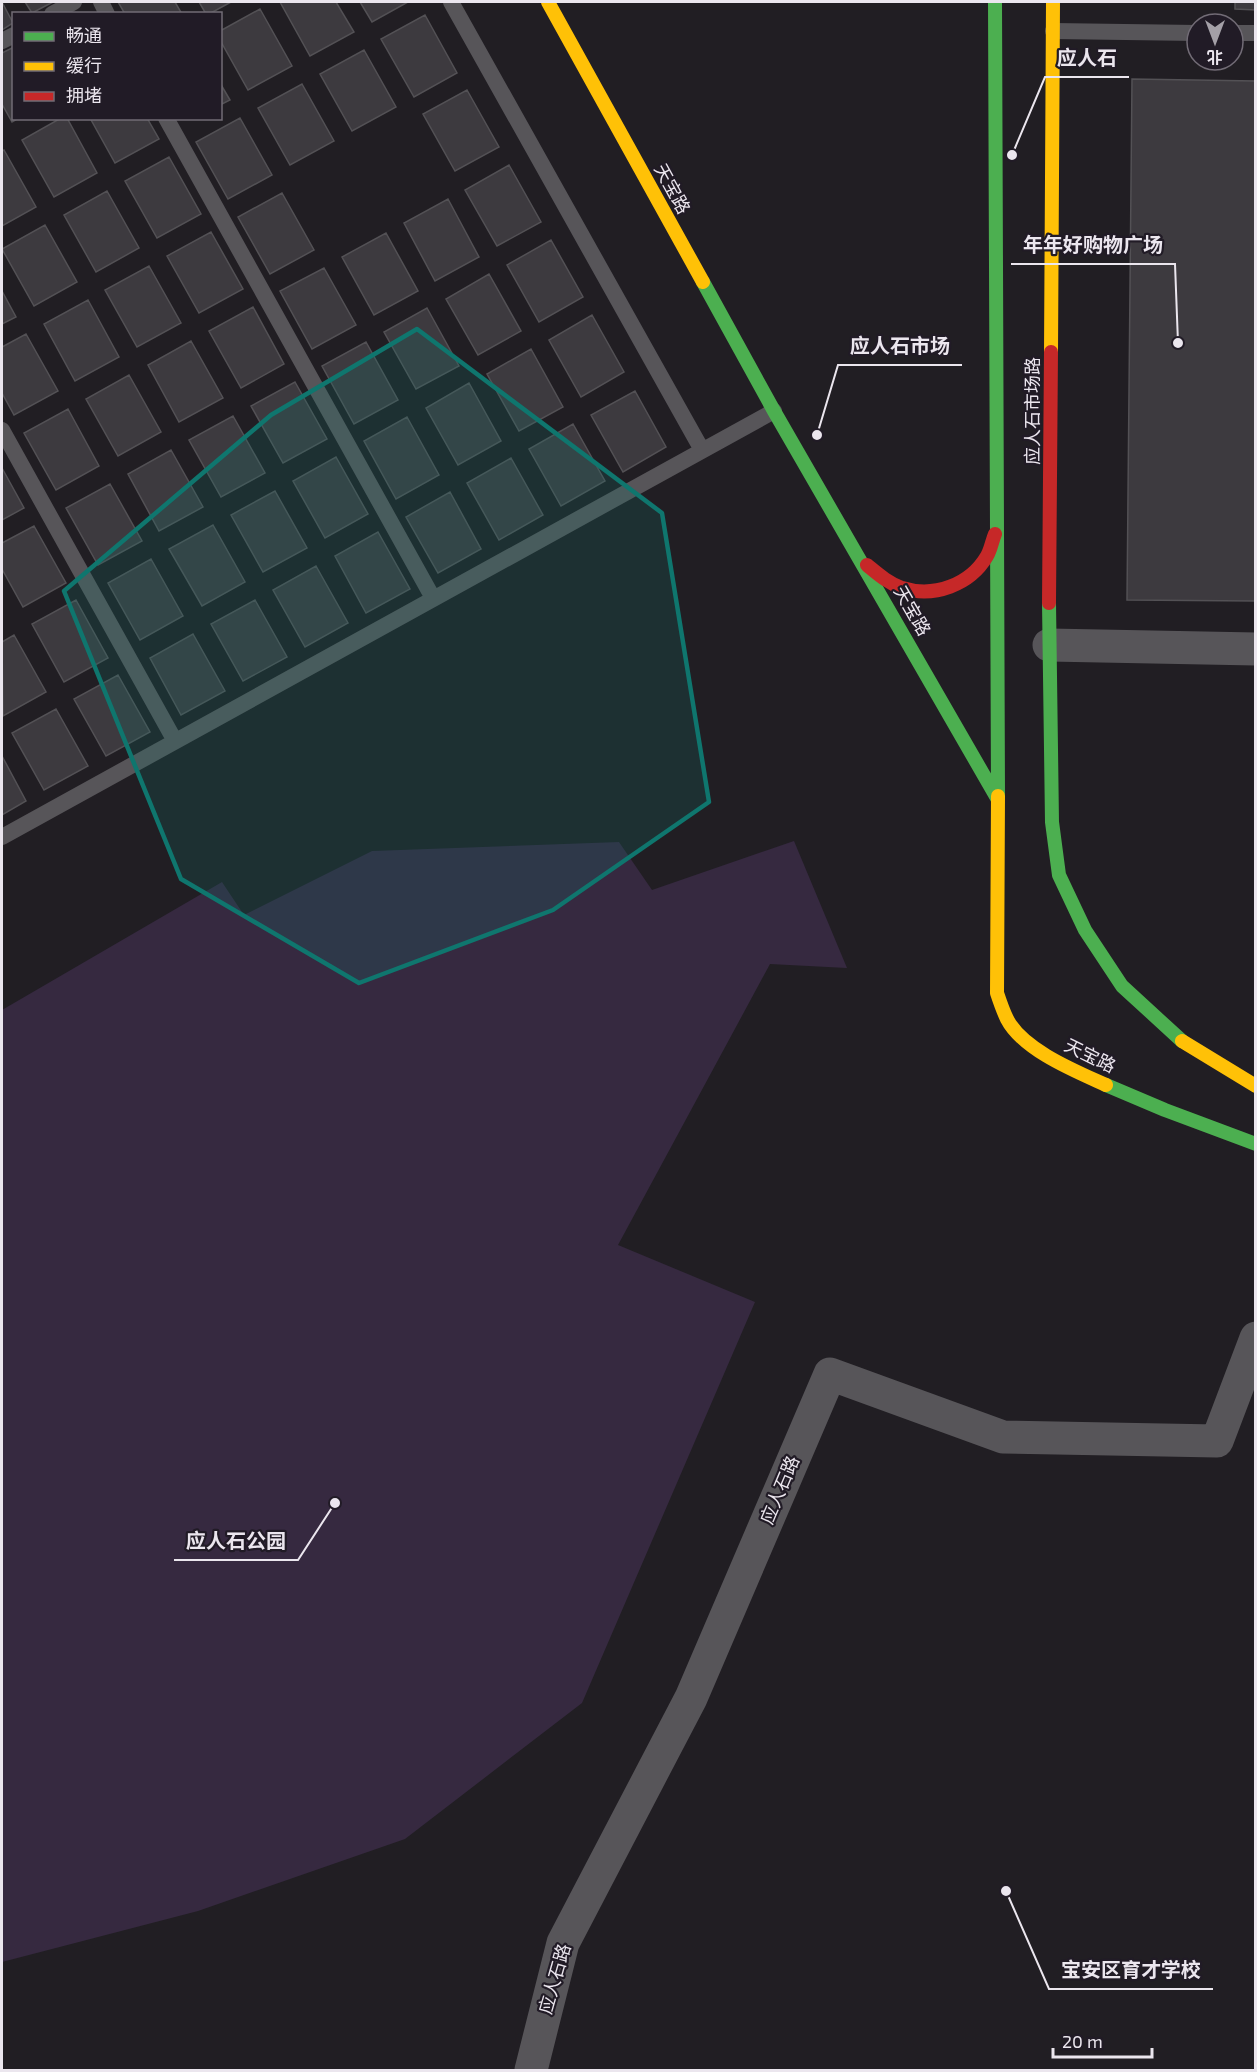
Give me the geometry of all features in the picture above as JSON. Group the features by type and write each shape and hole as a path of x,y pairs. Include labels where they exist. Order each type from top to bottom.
{"street":[{"name":"天宝路","path":"548,2 774,411 998,799 997,993 1008,1022 1034,1049 1079,1073 1165,1110 1256,1144"},
{"name":"应人石市场路","path":"995,2 998,799"},
{"name":"应人石市场路","path":"1053,2 1049,645 1052,822 1059,875 1084,930 1122,986 1183,1042 1256,1086"},
{"path":"860,557 876,574 895,587 916,592 943,590 965,579 981,565 992,547 997,523"},
{"path":"1049,645 1256,649"},
{"name":"应人石路","path":"531,2070 564,1943 691,1698 830,1374 1003,1437 1217,1441 1256,1338"}],"lane":[{"path":"56,12 74,2"},
{"path":"451,2 702,450"},
{"path":"1053,31 1185,33"},
{"path":"167,120 433,598"},
{"path":"2,837 774,411"},
{"path":"2,430 175,741"}],"highlighted area":[{"path":"417,329 662,513 709,802 553,910 359,983 181,879 64,591 271,415"}],"shaded area":[{"path":"794,841 847,968 770,964 618,1245 755,1302 582,1703 405,1839 198,1911 2,1962 2,1010 222,882 244,915 372,851 619,842 652,890"}],"building":[{"path":"2,2 12,24 2,30"},
{"path":"25,2 53,2 34,12 31,12"},
{"path":"118,2 175,2 181,12 124,12"},
{"path":"199,2 231,2 213,12 205,12"},
{"path":"280,2 336,2 354,32 310,56"},
{"path":"360,2 408,2 372,22"},
{"path":"1235,2 1256,2 1256,10 1235,9"},
{"path":"260,9 292,66 248,90 222,44 222,30"},
{"path":"425,15 457,73 414,97 381,39"},
{"path":"12,48 12,120 16,120 12,122 2,104 2,53"},
{"path":"364,50 396,107 352,131 320,74"},
{"path":"1132,79 1256,81 1256,601 1127,600"},
{"path":"302,84 334,141 290,165 258,108"},
{"path":"222,86 230,100 222,104"},
{"path":"467,90 499,147 455,171 423,114"},
{"path":"240,118 272,175 228,199 196,142"},
{"path":"57,120 68,120 97,173 54,197 22,140"},
{"path":"91,120 148,120 159,139 115,163"},
{"path":"4,150 36,207 2,226 2,151"},
{"path":"169,157 201,214 157,238 125,181"},
{"path":"509,165 541,222 497,246 465,190"},
{"path":"107,191 139,248 96,272 64,215"},
{"path":"282,193 314,250 270,274 238,217"},
{"path":"448,199 479,257 435,281 404,223"},
{"path":"45,225 77,282 34,306 2,249"},
{"path":"211,232 243,289 199,313 167,256"},
{"path":"386,233 418,291 374,315 342,257"},
{"path":"551,240 583,297 539,322 507,265"},
{"path":"149,266 181,323 137,347 105,290"},
{"path":"324,268 356,325 312,349 280,291"},
{"path":"489,274 521,331 478,355 446,299"},
{"path":"2,291 16,317 2,324"},
{"path":"88,300 119,357 75,381 44,324"},
{"path":"253,307 284,364 241,388 209,331"},
{"path":"427,308 459,366 416,389 384,332"},
{"path":"592,315 624,372 581,397 549,340"},
{"path":"26,334 58,391 14,415 2,393 2,347"},
{"path":"191,341 223,398 179,422 148,365"},
{"path":"366,342 398,400 354,424 322,366"},
{"path":"531,349 563,407 519,431 487,374"},
{"path":"129,375 161,432 118,456 86,399"},
{"path":"295,382 327,439 283,463 251,406"},
{"path":"469,383 501,441 458,465 426,408"},
{"path":"635,391 666,447 623,472 591,415"},
{"path":"68,409 99,466 56,490 24,433"},
{"path":"233,416 265,473 221,497 189,440"},
{"path":"407,417 439,475 396,499 364,441"},
{"path":"573,424 605,481 561,506 529,449"},
{"path":"171,450 203,507 159,531 128,474"},
{"path":"336,457 368,514 325,538 293,481"},
{"path":"511,458 543,515 499,540 467,483"},
{"path":"2,468 24,508 2,520"},
{"path":"110,484 142,541 98,565 66,508"},
{"path":"275,491 307,548 263,572 231,515"},
{"path":"450,492 481,549 438,573 406,517"},
{"path":"213,525 245,582 202,606 169,549"},
{"path":"34,526 66,583 23,607 2,569 2,543"},
{"path":"378,532 410,589 366,613 335,556"},
{"path":"151,559 183,616 140,640 108,583"},
{"path":"316,566 348,623 305,647 273,590"},
{"path":"76,600 108,658 64,682 32,624"},
{"path":"255,600 287,657 243,681 211,624"},
{"path":"193,634 225,691 181,715 150,658"},
{"path":"14,635 46,692 3,716 2,642"},
{"path":"118,675 150,732 106,756 74,699"},
{"path":"56,709 88,766 44,790 12,733"},
{"path":"2,756 26,801 2,815"}],"traffic: fast":[{"path":"995,2 998,796"},
{"path":"703,282 774,411 997,798"},
{"path":"1049,603 1052,822 1059,875 1085,930 1122,986 1182,1041"},
{"path":"1106,1085 1256,1144"}],"traffic: slow":[{"path":"548,2 703,282"},
{"path":"1051,352 1053,2"},
{"path":"998,796 997,993 1007,1019 1025,1040 1037,1050 1065,1066 1106,1085"},
{"path":"1182,1041 1256,1086"}],"traffic: jam":[{"path":"1049,603 1051,352"},
{"path":"867,565 888,581 902,588 914,591 938,590 950,587 971,575 988,553 995,534"}],"place":[{"name":"应人石","path":"1012,155"},
{"name":"年年好购物广场","path":"1178,343"},
{"name":"应人石市场","path":"817,435"},
{"name":"应人石公园","path":"335,1503"},
{"name":"宝安区育才学校","path":"1006,1891"}]}
